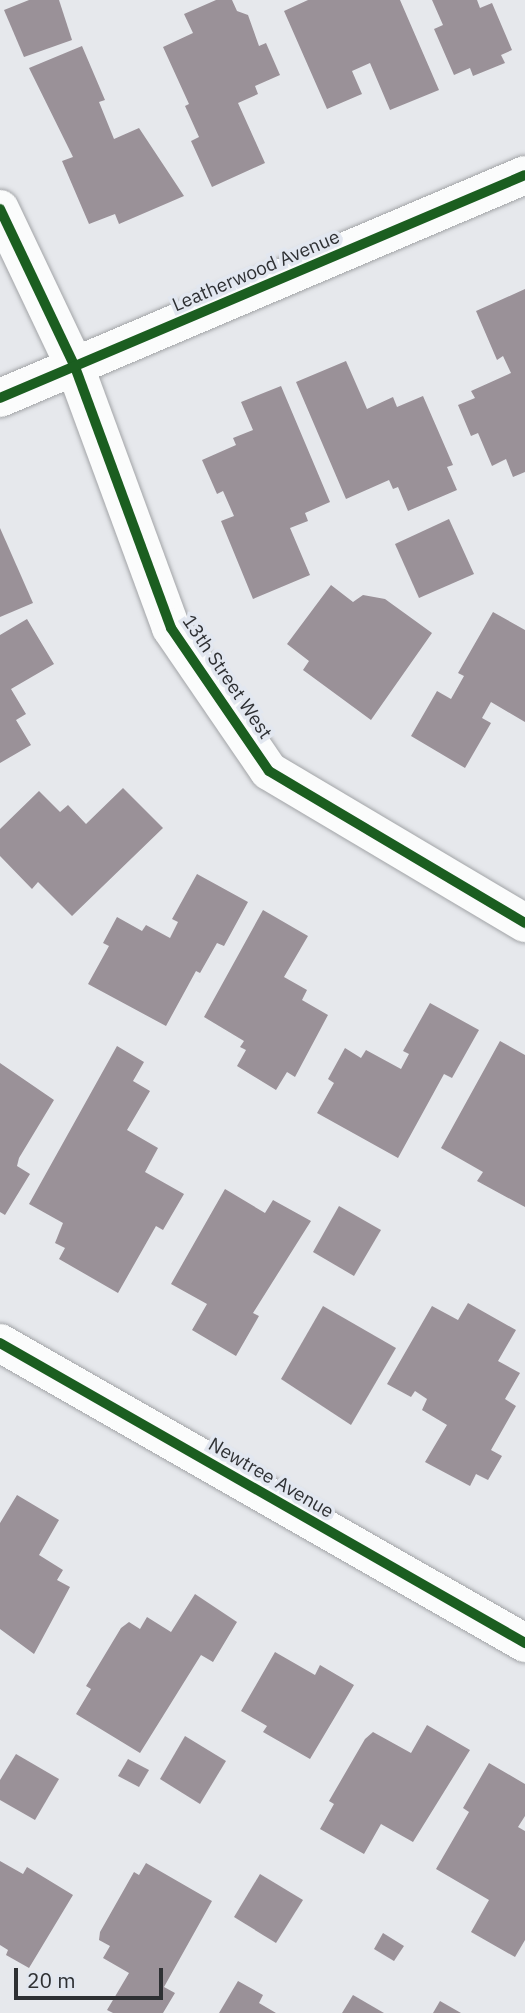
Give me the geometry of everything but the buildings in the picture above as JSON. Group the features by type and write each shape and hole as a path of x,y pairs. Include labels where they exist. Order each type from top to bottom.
{"street":[{"name":"Leatherwood Avenue","path":"0,398 525,175"},
{"name":"13th Street West","path":"0,209 75,367 171,628 269,771 525,923"},
{"name":"Newtree Avenue","path":"0,1343 525,1643"}],"cycle path":[{"path":"0,398 525,175"},
{"path":"0,209 75,367 171,628 269,771 525,923"},
{"path":"0,1343 525,1643"}]}
